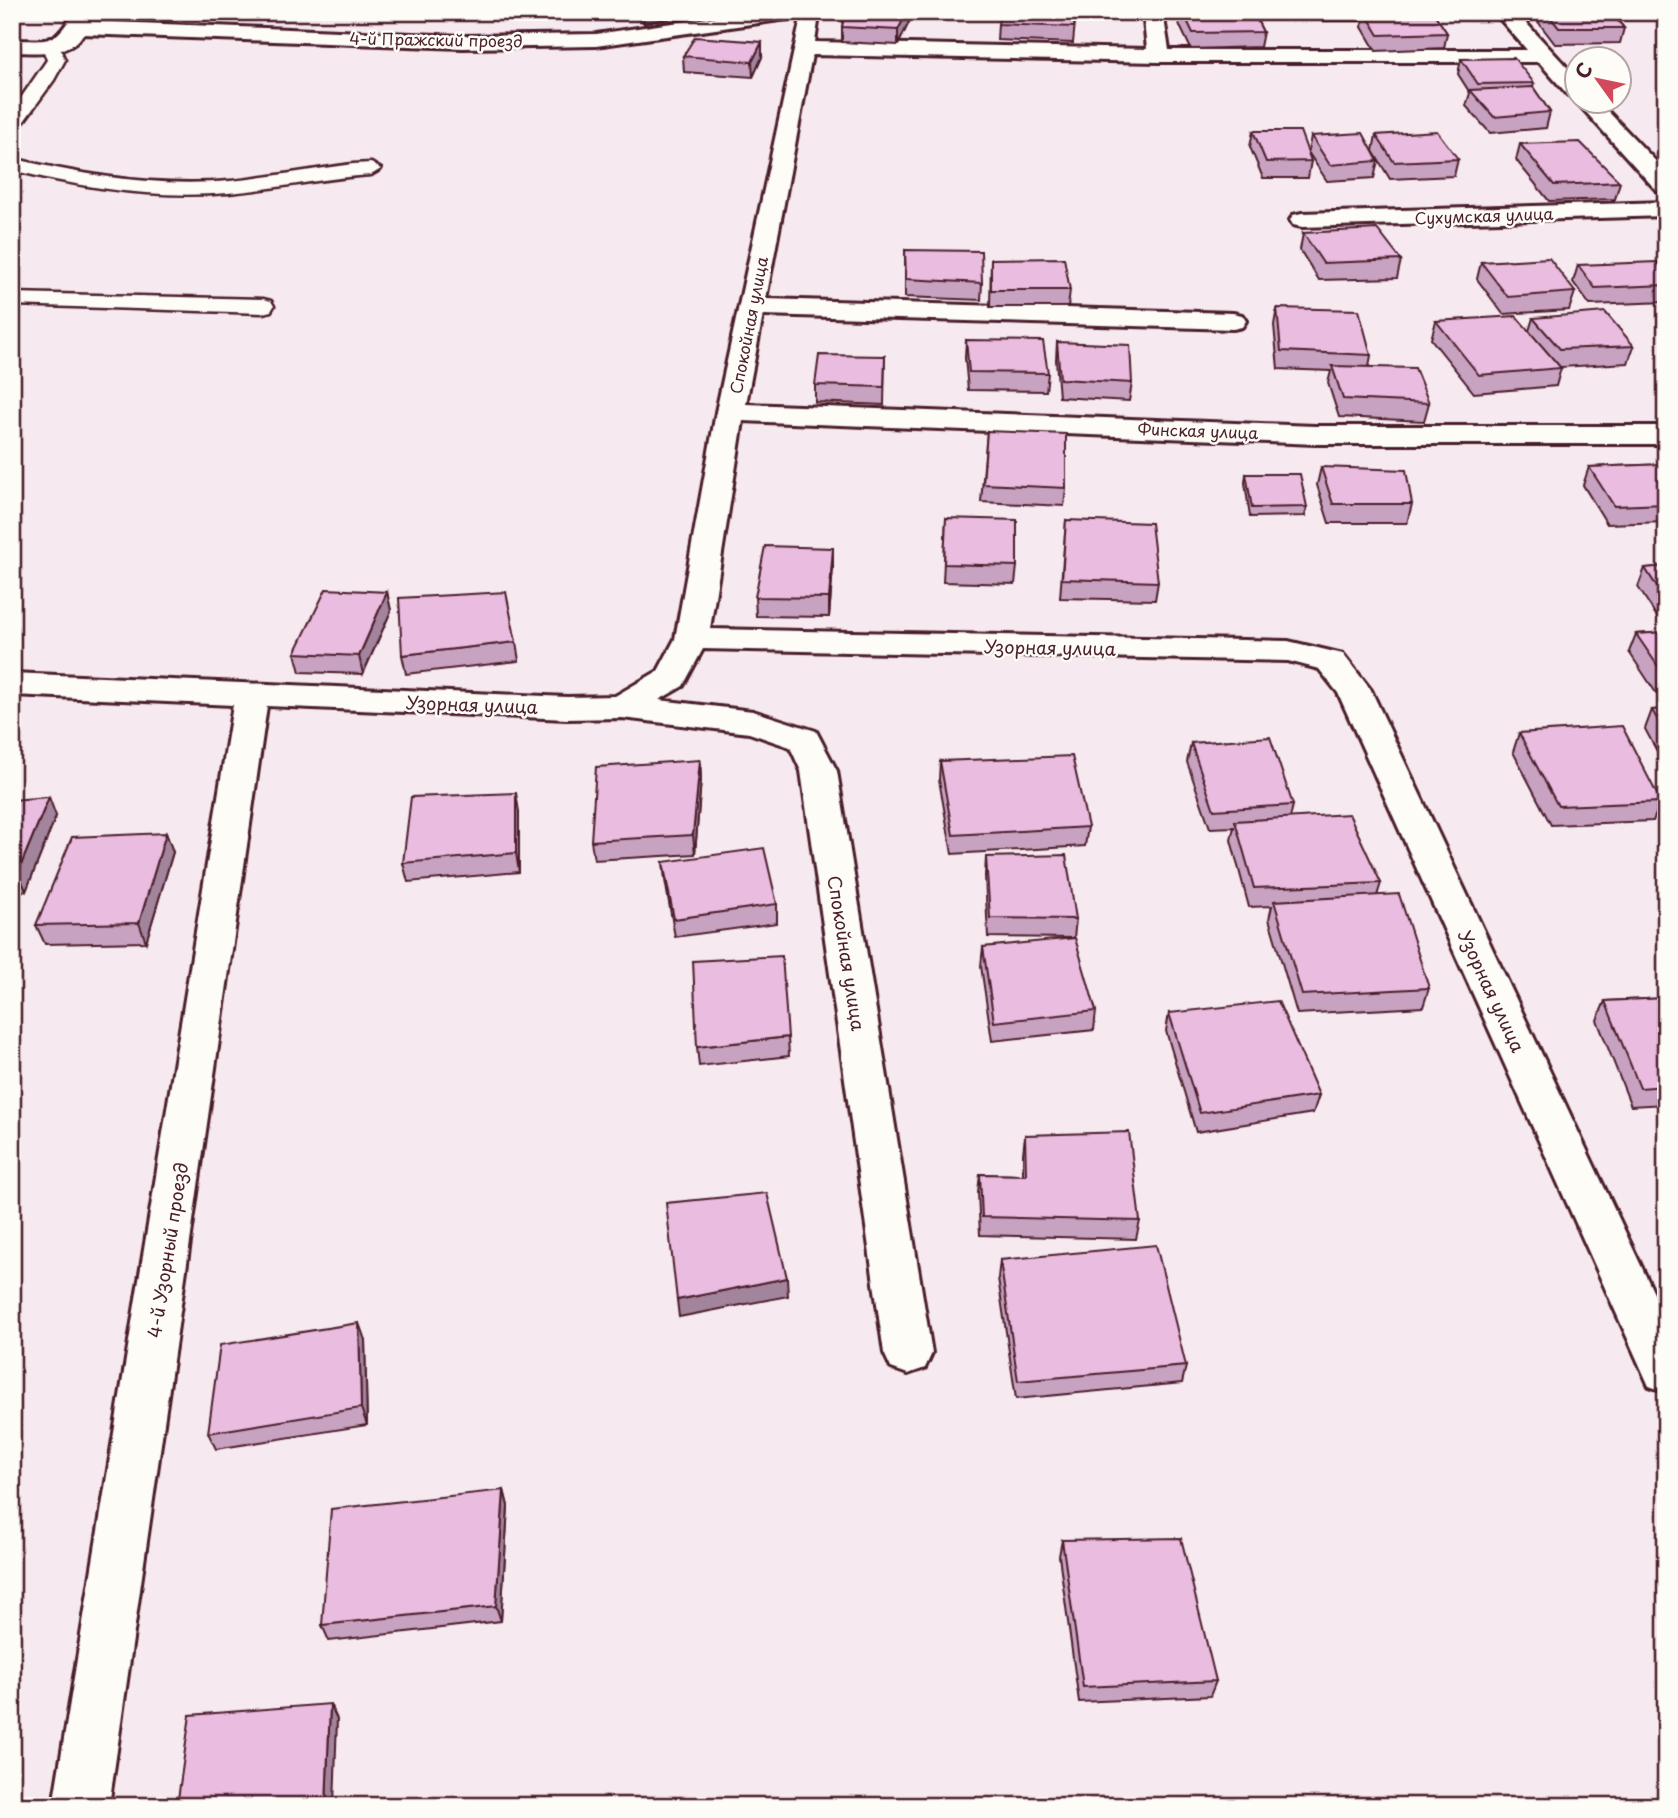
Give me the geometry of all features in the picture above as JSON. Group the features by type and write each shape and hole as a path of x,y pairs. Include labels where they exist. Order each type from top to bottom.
{"street":[{"name":"4-й Пражский проезд","path":"80,19 462,42 596,40 794,12"},
{"name":"Спокойная улица","path":"692,639 730,412 809,12"},
{"path":"1153,12 1159,56"},
{"path":"1504,12 1562,74"},
{"path":"12,46 51,46 69,39 80,19"},
{"path":"462,42 474,22"},
{"path":"804,48 1159,56 1545,56"},
{"path":"1600,116 1666,186"},
{"name":"Сухумская улица","path":"1302,220 1666,209"},
{"path":"751,307 1233,321"},
{"name":"Финская улица","path":"730,412 1398,437 1666,435"},
{"name":"Узорная улица","path":"12,684 567,708 622,707 671,678 692,639 1289,652 1331,661 1354,690 1666,1371"},
{"name":"4-й Узорный проезд","path":"81,1806 252,694"},
{"name":"Спокойная улица","path":"622,707 753,722 804,739 818,771 908,1353"}],"lane":[{"path":"12,124 45,80 56,60 51,46"},
{"path":"12,164 70,179 135,188 228,187 331,171 371,169"},
{"path":"12,299 263,306"}],"building":[{"path":"639,12 660,12 643,15"},
{"path":"845,12 907,12 898,30 842,27"},
{"path":"1000,12 1076,12 1074,27 998,24"},
{"path":"1183,12 1253,12 1263,32 1193,33"},
{"path":"1365,12 1433,12 1447,33 1379,35"},
{"path":"1546,12 1611,12 1624,28 1559,28"},
{"path":"695,37 762,42 752,62 683,56"},
{"path":"1514,58 1534,83 1478,84 1461,59"},
{"path":"1533,87 1550,112 1494,117 1470,90"},
{"path":"1253,131 1300,131 1311,161 1266,162"},
{"path":"1437,131 1458,159 1394,162 1376,135"},
{"path":"1363,133 1378,161 1330,165 1311,136"},
{"path":"1580,142 1620,182 1554,185 1520,144"},
{"path":"1377,229 1401,260 1323,263 1303,233"},
{"path":"905,250 981,251 982,283 906,279"},
{"path":"1064,258 1070,290 991,290 991,259"},
{"path":"1549,258 1575,292 1508,297 1481,262"},
{"path":"1657,262 1666,273 1666,285 1595,288 1578,265"},
{"path":"1277,308 1359,310 1371,355 1281,351"},
{"path":"1605,312 1634,346 1560,349 1533,318"},
{"path":"1516,316 1561,368 1479,375 1436,321"},
{"path":"966,340 1043,341 1048,373 969,372"},
{"path":"1057,342 1130,345 1132,383 1060,379"},
{"path":"819,355 885,356 884,387 815,385"},
{"path":"1332,366 1415,368 1429,403 1343,399"},
{"path":"987,431 1066,434 1066,488 983,484"},
{"path":"1666,464 1666,504 1614,506 1589,467"},
{"path":"1321,467 1406,470 1412,504 1333,504"},
{"path":"1246,474 1300,474 1307,507 1252,508"},
{"path":"946,518 1017,520 1017,566 944,564"},
{"path":"1066,520 1151,523 1158,582 1062,579"},
{"path":"765,546 833,548 829,598 755,597"},
{"path":"1666,566 1666,601 1645,568"},
{"path":"326,589 387,592 359,656 295,653"},
{"path":"506,592 516,642 402,655 399,598"},
{"path":"1666,632 1666,678 1636,634"},
{"path":"1666,709 1666,735 1652,710"},
{"path":"1622,726 1661,802 1558,806 1519,733"},
{"path":"1270,737 1293,805 1214,810 1191,743"},
{"path":"1072,756 1088,827 953,835 940,761"},
{"path":"700,760 693,835 591,841 596,767"},
{"path":"516,793 516,853 403,863 411,797"},
{"path":"49,797 18,872 12,873 12,800"},
{"path":"1349,814 1381,883 1254,888 1235,821"},
{"path":"166,833 139,923 36,925 72,837"},
{"path":"764,848 777,904 674,919 663,862"},
{"path":"1066,855 1076,919 990,918 986,857"},
{"path":"1399,894 1429,988 1302,995 1274,901"},
{"path":"1075,938 1096,1011 994,1022 983,947"},
{"path":"782,956 788,1037 697,1047 693,961"},
{"path":"1666,998 1666,1086 1640,1088 1605,1001"},
{"path":"1278,1001 1319,1095 1200,1113 1169,1013"},
{"path":"1129,1132 1140,1221 982,1217 980,1174 1026,1175 1025,1135"},
{"path":"767,1193 787,1278 677,1300 666,1203"},
{"path":"1156,1245 1186,1366 1018,1381 1000,1260"},
{"path":"359,1323 361,1408 208,1433 220,1345"},
{"path":"504,1490 496,1606 322,1625 331,1509"},
{"path":"1181,1538 1216,1681 1083,1687 1062,1540"},
{"path":"330,1704 326,1805 177,1806 190,1715"}]}
